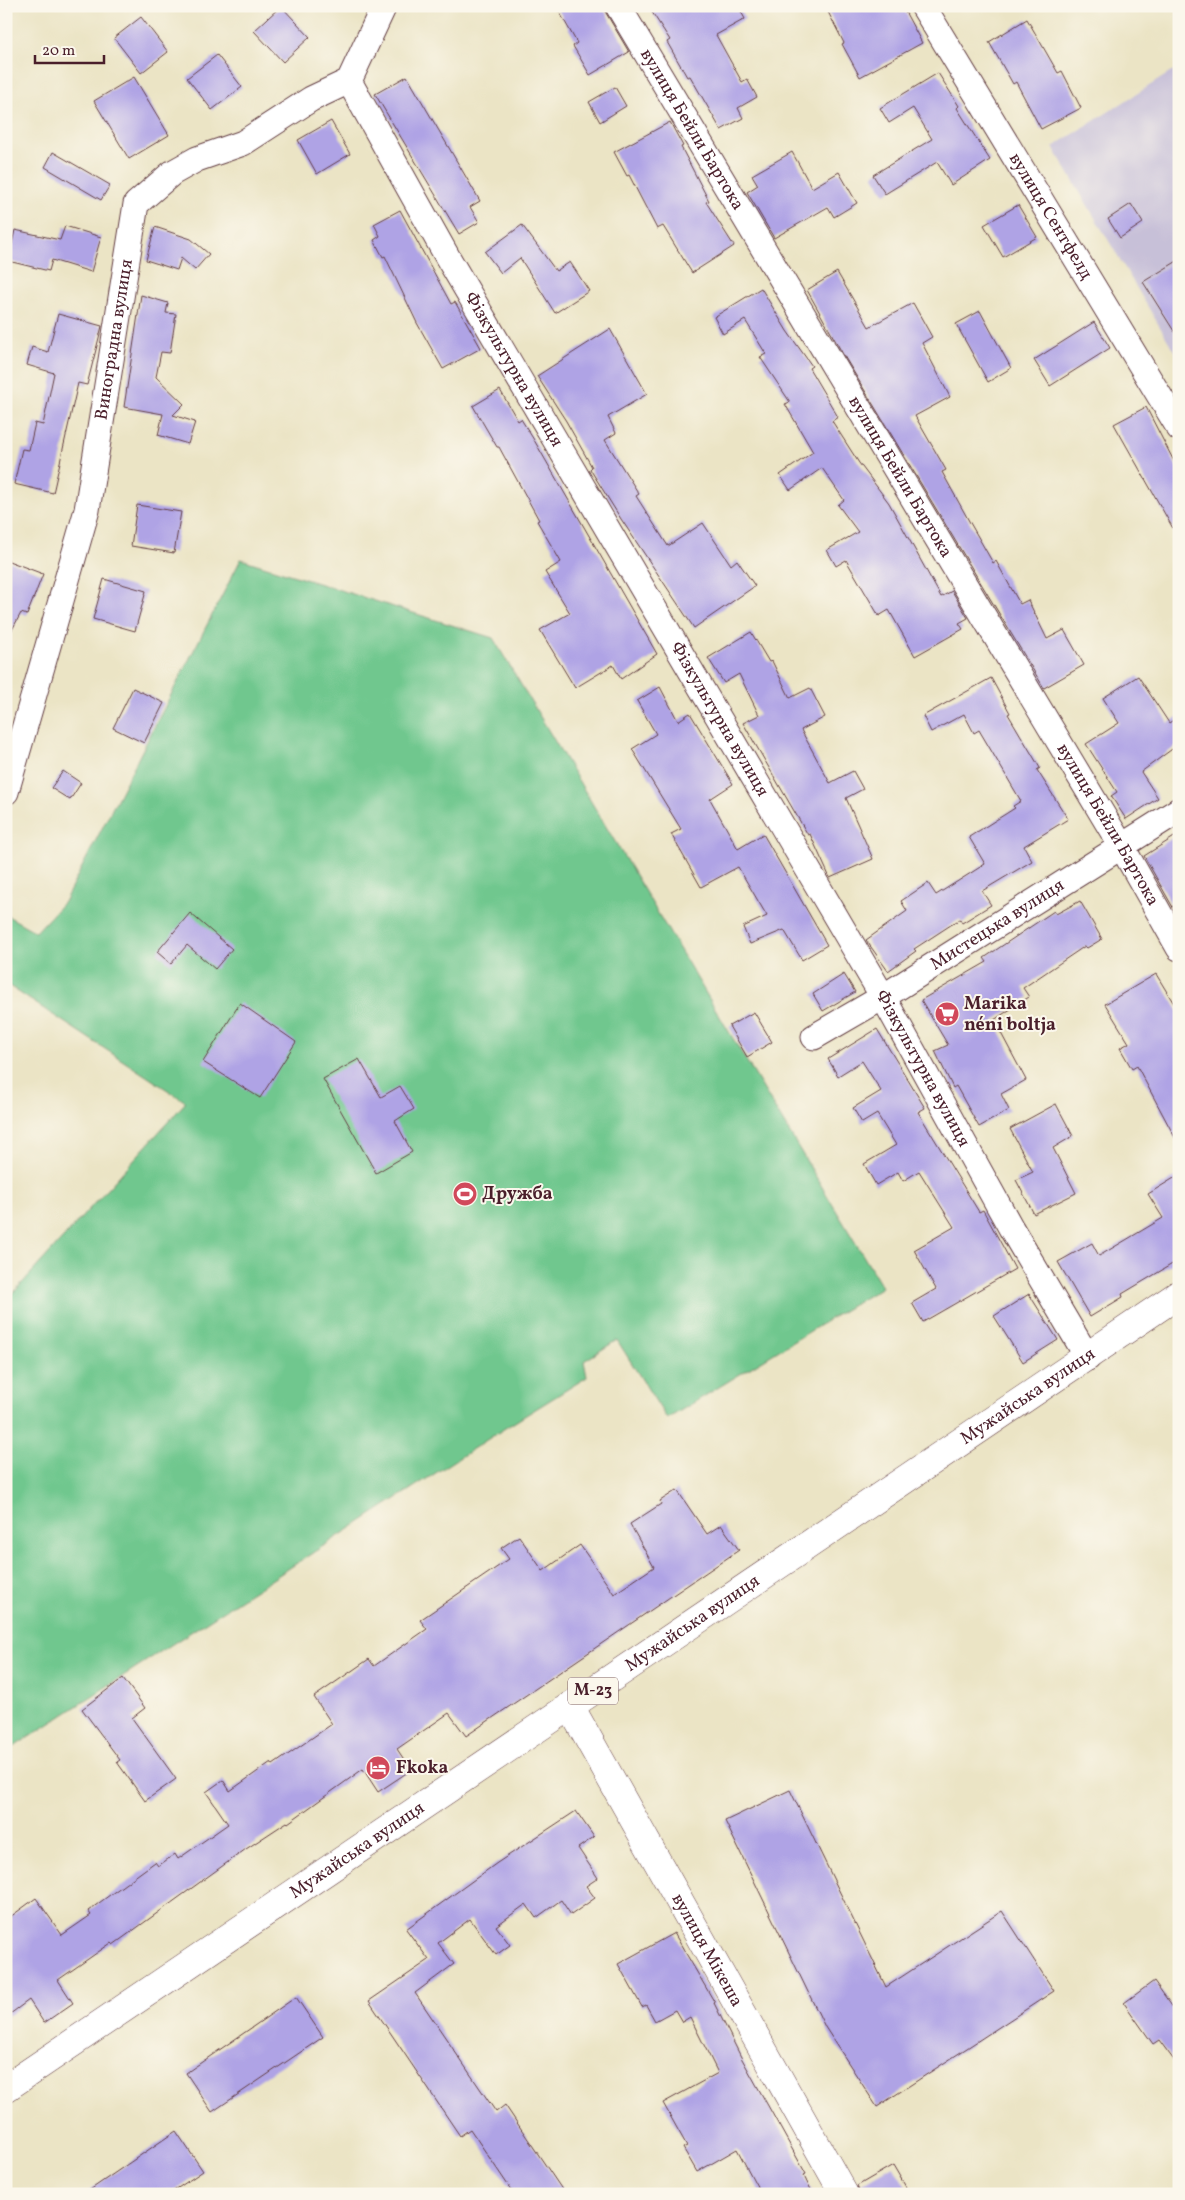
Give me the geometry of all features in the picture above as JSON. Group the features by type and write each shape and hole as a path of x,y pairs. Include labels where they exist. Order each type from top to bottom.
{"main road":[{"name":"Мужайська вулиця","path":"6,2088 1088,1358 1179,1294"},
{"name":"вулиця Мікеша","path":"570,1706 844,2194"}],"street":[{"path":"349,81 384,6"},
{"name":"вулиця Бейли Бартока","path":"618,6 1122,847 1179,948"},
{"name":"вулиця Сентфелд","path":"923,6 1179,428"},
{"name":"Виноградна вулиця","path":"6,792 87,510 136,204 172,172 197,159 243,143 311,99 349,81"},
{"name":"Фізкультурна вулиця","path":"349,81 448,258 883,997 1011,1228 1088,1358"},
{"name":"Мистецька вулиця","path":"814,1037 883,997 1179,810"}],"shaded area":[{"path":"1179,67 1179,359 1053,147"}],"green space":[{"name":"Дружба","path":"241,559 493,638 882,1287 667,1419 617,1340 584,1361 587,1377 502,1430 6,1752 6,1301 186,1102 6,984 6,915 36,932 64,902"}],"building":[{"path":"281,6 310,37 283,62 254,31"},
{"path":"556,6 604,6 606,13 629,52 590,75 573,46 577,43"},
{"path":"648,6 738,6 745,19 716,35 742,82 747,79 757,97 738,108 743,118 721,130 690,76 687,77 667,42 670,40"},
{"path":"825,6 902,6 922,43 860,77 842,44 844,43"},
{"path":"141,17 168,52 141,73 114,38"},
{"path":"1027,19 1058,73 1062,71 1081,108 1041,129 1016,82 1013,84 989,42"},
{"path":"217,55 242,87 212,110 187,78"},
{"path":"938,73 959,106 957,108 990,160 951,185 937,162 885,194 873,175 932,139 913,108 889,123 880,108"},
{"path":"407,76 480,201 470,207 479,222 459,234 375,94"},
{"path":"134,77 169,135 129,159 94,101"},
{"path":"615,87 626,106 600,122 589,102"},
{"path":"331,121 350,154 317,174 298,140"},
{"path":"670,122 709,201 706,202 734,246 692,273 663,226 657,229 629,175 627,176 614,152"},
{"path":"53,152 110,185 101,200 45,167"},
{"path":"792,152 812,188 839,172 857,203 834,217 828,207 774,238 747,192 758,185 752,175"},
{"path":"1131,204 1143,223 1120,238 1108,219"},
{"path":"1018,205 1037,237 1003,257 984,225"},
{"path":"400,210 451,304 455,302 481,348 443,369 417,323 385,256 383,257 374,240 380,236 374,224"},
{"path":"522,225 556,271 570,262 589,291 555,313 520,258 501,273 485,252"},
{"path":"65,226 101,237 91,272 52,260 49,271 8,261 15,230 60,240"},
{"path":"155,227 191,239 209,254 195,270 181,258 177,270 146,260"},
{"path":"1179,260 1179,339 1143,282"},
{"path":"837,272 869,327 913,303 932,337 922,343 950,397 915,416 946,470 942,472 969,521 993,563 996,561 1020,604 1028,600 1047,639 1064,630 1084,665 1044,688 844,356 807,290"},
{"path":"761,288 787,331 812,366 809,368 838,417 832,421 859,463 889,503 941,597 952,591 968,618 959,623 963,629 915,656 889,610 879,616 846,560 836,566 827,550 858,532 838,505 844,500 822,468 790,490 780,475 813,452 785,404 790,402 760,357 766,354 745,320 723,334 714,317"},
{"path":"141,295 168,303 166,313 176,314 170,353 161,352 156,377 184,404 173,415 195,422 188,444 158,435 163,414 124,407"},
{"path":"980,311 1011,368 988,382 956,324"},
{"path":"58,314 102,326 87,385 78,383 53,493 14,484 22,449 29,450 35,423 43,425 54,373 27,365 32,347 48,352"},
{"path":"1094,322 1110,348 1050,386 1034,360"},
{"path":"610,329 647,394 608,417 616,433 605,440 639,494 636,496 668,546 703,523 731,565 737,560 755,586 694,628 621,519 590,469 592,467 566,421 537,376"},
{"path":"500,390 518,421 521,419 534,440 657,654 621,679 613,665 575,688 540,630 570,613 545,572 561,562 537,521 539,520 499,447 497,447 473,406"},
{"path":"1146,407 1179,471 1179,539 1114,424"},
{"path":"137,505 181,512 174,553 131,546"},
{"path":"6,560 43,574 27,615 21,613 6,641"},
{"path":"104,579 146,591 135,631 93,619"},
{"path":"751,632 769,662 772,661 790,698 810,688 825,717 801,730 830,783 853,771 863,789 846,798 873,859 830,878 810,834 808,835 743,723 759,715 739,674 724,683 708,658"},
{"path":"1138,676 1169,723 1179,716 1179,744 1141,772 1158,798 1126,819 1111,796 1117,792 1086,744 1119,723 1103,698"},
{"path":"991,678 1010,713 1008,714 1040,768 1037,770 1068,819 1024,846 1032,861 982,891 991,905 962,923 960,919 914,949 916,951 888,971 866,940 907,911 901,901 928,883 936,895 985,864 969,837 1015,808 1013,806 1021,801 979,730 974,733 964,714 931,732 923,716"},
{"path":"660,687 678,721 690,713 733,784 710,799 738,849 763,834 827,945 802,960 784,930 750,944 743,927 767,916 738,867 701,887 671,834 681,829 632,749 656,734 637,701"},
{"path":"133,688 164,703 144,743 113,728"},
{"path":"63,771 81,783 70,800 51,788"},
{"path":"1179,834 1179,918 1144,856"},
{"path":"1080,901 1102,939 1087,948 1085,946 1023,988 1029,997 994,1020 1026,1080 1001,1094 1009,1110 979,1127 956,1086 953,1088 935,1051 948,1045 921,1000 987,962 984,958 1054,911 1056,914"},
{"path":"190,913 232,949 215,969 187,945 171,964 157,952"},
{"path":"844,974 855,992 823,1011 813,994"},
{"path":"1156,974 1179,1012 1179,1145 1137,1066 1132,1069 1120,1048 1129,1043 1105,1004"},
{"path":"240,1003 296,1042 260,1098 203,1062"},
{"path":"754,1012 772,1042 747,1057 729,1026"},
{"path":"877,1029 925,1108 918,1112 979,1212 983,1210 1015,1269 923,1322 912,1303 936,1289 914,1250 954,1227 919,1171 903,1181 898,1172 876,1185 864,1164 896,1145 877,1114 862,1123 853,1108 881,1091 862,1061 838,1076 828,1059"},
{"path":"359,1059 381,1097 400,1086 414,1109 395,1121 412,1152 376,1173 323,1079"},
{"path":"1056,1104 1073,1136 1053,1148 1076,1193 1034,1214 1016,1180 1033,1172 1010,1129"},
{"path":"1179,1175 1179,1260 1122,1294 1123,1297 1090,1317 1058,1262 1092,1243 1099,1256 1163,1218 1148,1194"},
{"path":"1029,1294 1058,1340 1023,1362 994,1316"},
{"path":"677,1490 707,1534 721,1525 739,1550 466,1736 449,1713 397,1749 411,1770 378,1792 363,1769 288,1823 246,1849 113,1945 111,1943 58,1980 73,2003 44,2023 29,2000 6,2017 6,1920 36,1898 62,1935 91,1915 88,1911 155,1862 158,1866 175,1854 178,1859 228,1824 206,1792 223,1780 230,1791 271,1762 273,1765 332,1724 314,1697 369,1659 374,1666 427,1629 420,1620 509,1559 501,1548 519,1536 543,1571 580,1545 614,1594 654,1567 630,1524 661,1504 660,1501"},
{"path":"123,1678 145,1708 132,1718 176,1779 145,1801 117,1762 120,1760 82,1709"},
{"path":"790,1790 886,1987 1002,1911 1054,1991 877,2107 825,2027 725,1821"},
{"path":"576,1811 594,1837 578,1848 598,1878 586,1886 595,1898 571,1915 561,1900 536,1918 526,1904 496,1926 510,1945 496,1955 470,1919 438,1943 454,1964 415,1993 496,2112 505,2105 565,2194 514,2194 470,2129 460,2136 369,2001 429,1960 406,1929 497,1863"},
{"path":"674,1933 715,2003 742,2059 806,2174 804,2175 813,2194 761,2194 737,2149 697,2172 683,2148 687,2146 663,2103 718,2073 690,2017 682,2022 675,2010 655,2021 646,2005 642,2007 618,1964"},
{"path":"1154,1981 1179,2016 1179,2067 1159,2040 1153,2044 1124,2003"},
{"path":"296,1997 323,2037 212,2112 186,2073"},
{"path":"176,2131 203,2171 169,2194 84,2194"},
{"path":"893,2165 910,2194 860,2194 857,2186"}],"place":[{"name":"Marika néni boltja","path":"947,1014"},
{"name":"Дружба","path":"465,1194"},
{"name":"Fkoka","path":"378,1768"}]}
